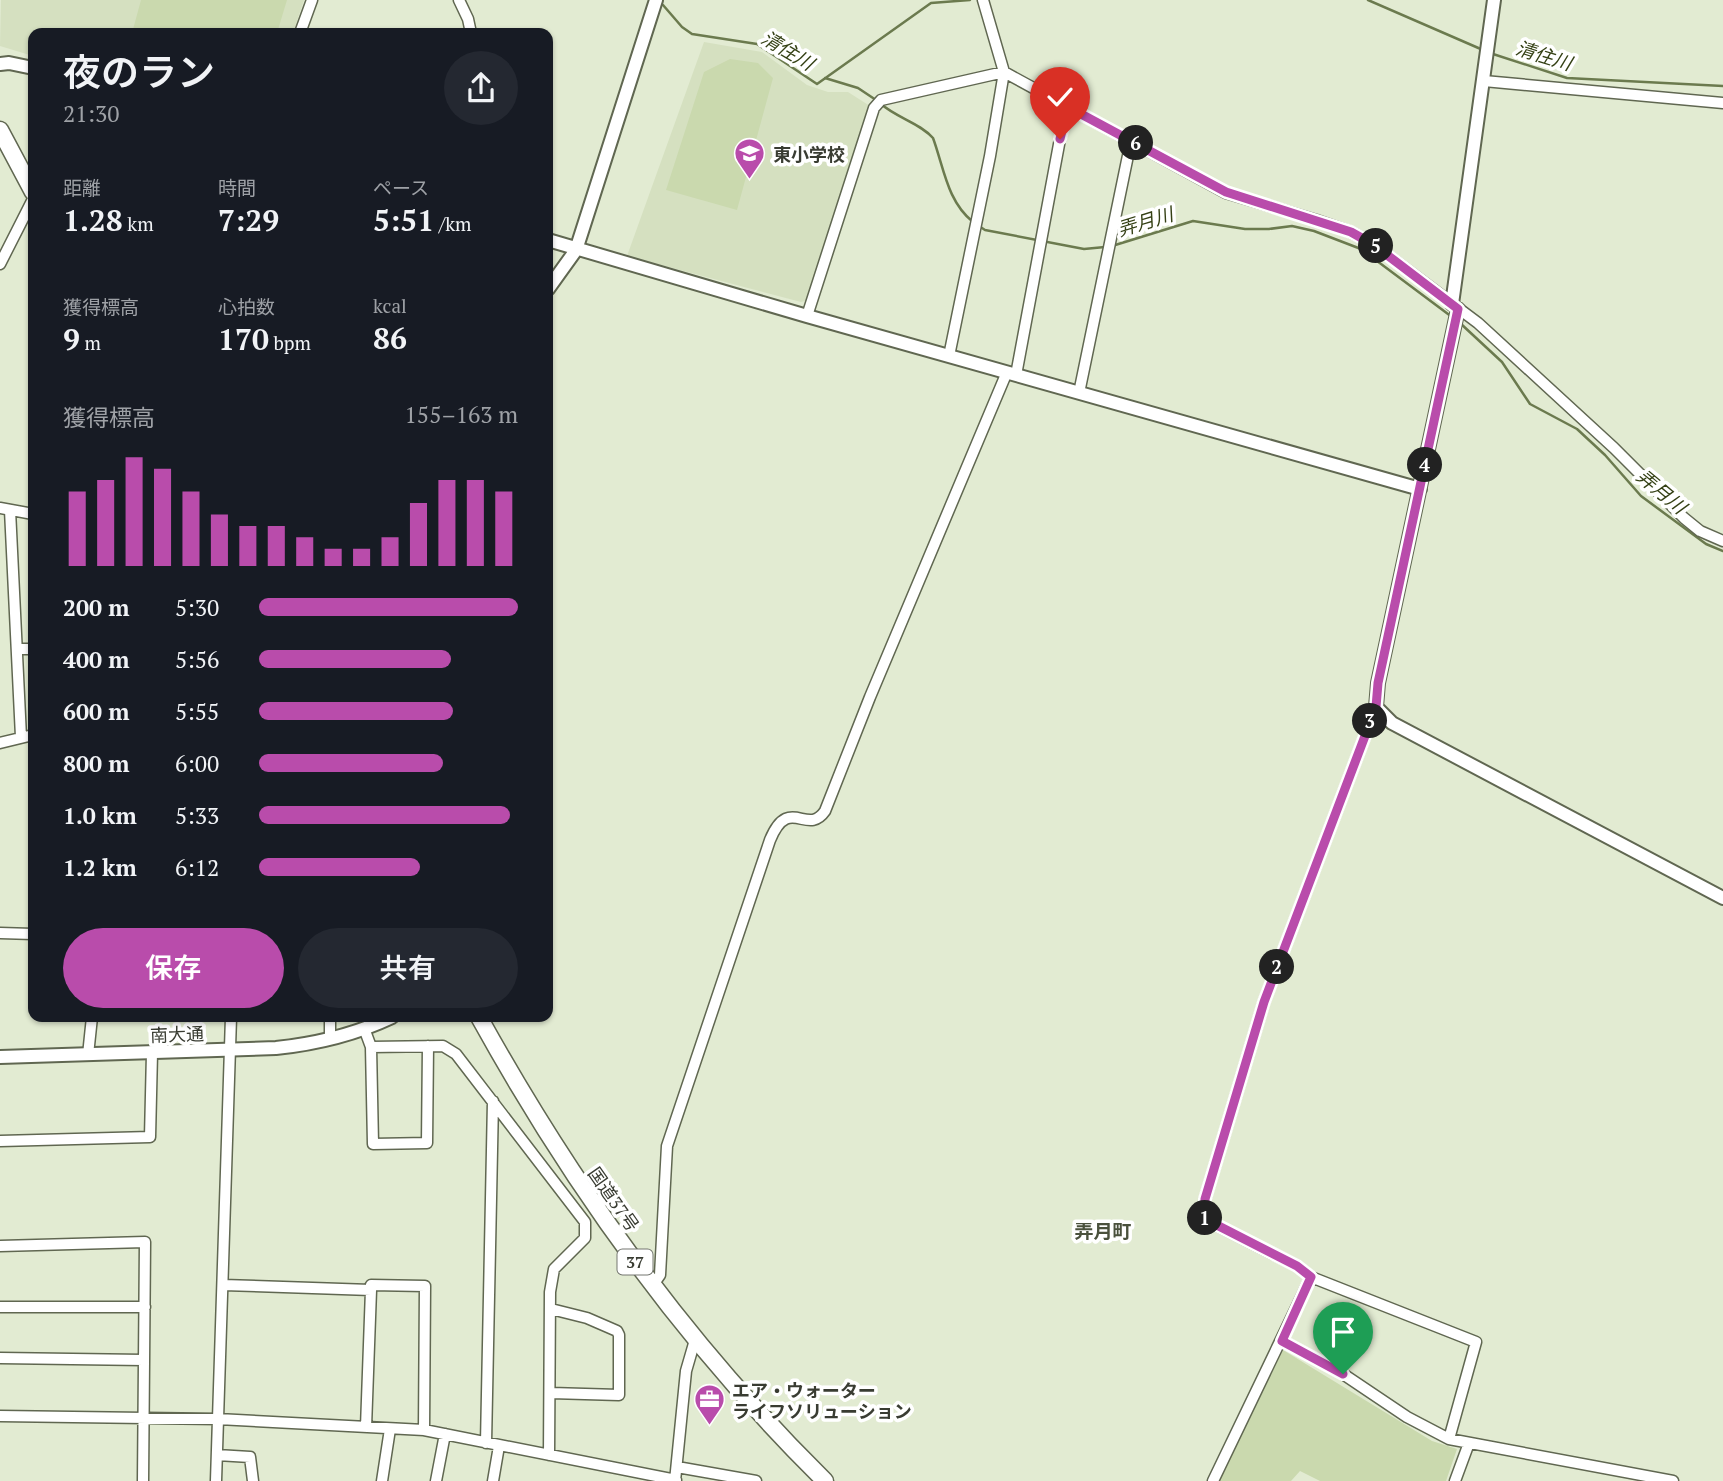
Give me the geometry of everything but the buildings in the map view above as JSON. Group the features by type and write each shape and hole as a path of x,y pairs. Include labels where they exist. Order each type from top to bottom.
{"highway":[{"path":"0,130 28,182"},
{"name":"国道37号","path":"482,1022 567,1166 653,1285 695,1340 774,1430 825,1481"}],"street":[{"path":"302,28 312,0"},
{"path":"459,0 470,28"},
{"path":"553,282 576,250 656,0"},
{"path":"949,356 1004,72 983,0"},
{"path":"1449,1439 1476,1342 1311,1277 1297,1266 1205,1219 1205,1199 1264,1002 1376,707 1378,683 1420,489 1455,307 1494,0"},
{"path":"0,64 28,67"},
{"path":"807,316 874,108 881,100 890,96 1004,72 1226,192 1351,232 1374,245 1478,323 1684,518 1700,531 1723,541"},
{"path":"1484,81 1723,103"},
{"path":"653,1285 660,1275 667,1146 773,833 781,820 815,820 825,811 870,696 1012,374 1068,107"},
{"path":"1079,393 1132,141"},
{"path":"0,264 28,210"},
{"path":"553,242 1420,489"},
{"path":"21,737 17,649 5,509 28,513"},
{"path":"17,649 28,649"},
{"path":"1376,707 1392,723 1723,898"},
{"path":"0,743 28,735"},
{"path":"0,933 28,934"},
{"path":"88,1055 91,1022"},
{"path":"216,1481 231,1022"},
{"path":"330,1022 330,1038"},
{"name":"南大通","path":"0,1057 303,1045 379,1022"},
{"path":"364,1028 371,1047 373,1144 427,1143 428,1046"},
{"path":"371,1047 443,1046 456,1054 585,1223 585,1238 554,1269 550,1292 549,1455"},
{"path":"0,1141 150,1137 152,1053"},
{"path":"486,1443 493,1101"},
{"path":"0,1246 145,1242 143,1481"},
{"path":"1213,1481 1311,1277"},
{"path":"366,1427 371,1285 425,1286 424,1430"},
{"path":"223,1286 371,1290"},
{"path":"0,1307 145,1307"},
{"path":"551,1309 587,1318 617,1331 619,1395 551,1393"},
{"path":"0,1416 218,1419 424,1430 676,1481 686,1371 695,1340"},
{"path":"1282,1341 1343,1374 1407,1417 1449,1439 1673,1481"},
{"path":"0,1358 144,1360"},
{"path":"382,1481 390,1429"},
{"path":"436,1481 445,1434"},
{"path":"1455,1481 1469,1443"},
{"path":"493,1481 499,1446"},
{"path":"217,1455 250,1457 253,1481"},
{"path":"677,1467 756,1481"}],"shaded area":[{"path":"1,0 304,0 295,28 28,28 28,54 0,46"},
{"path":"141,0 287,0 279,28 133,28"},
{"name":"東小学校","path":"704,42 762,52 807,85 828,92 848,92 870,106 809,300 801,302 627,256"},
{"path":"730,59 758,63 773,78 737,210 666,190 704,72"},
{"path":"1283,1350 1432,1441 1457,1449 1446,1481 1320,1481 1300,1471 1291,1481 1219,1481"}],"waterway":[{"name":"清住川","path":"663,5 682,27 692,34 757,44 817,84 931,3 970,0"},
{"name":"清住川","path":"1368,0 1483,50"},
{"name":"清住川","path":"1493,54 1567,78 1723,86"},
{"name":"弄月川","path":"825,78 858,88 876,100"},
{"name":"弄月川","path":"881,104 922,128 933,138 952,194 964,214 973,222"},
{"name":"弄月川","path":"1112,246 1193,221 1245,229 1292,226 1314,231 1361,249 1452,317"},
{"name":"弄月川","path":"979,226 985,230 1084,249 1105,247"},
{"name":"弄月川","path":"1460,323 1502,362 1530,404 1577,429 1605,455 1641,496 1706,544 1723,551"}],"place":[{"name":"東小学校","path":"750,181"},
{"name":"エア・ウォーター ライフソリューション","path":"709,1427"}],"district":[{"name":"弄月町","path":"1103,1230"}],"route":[{"path":"1060,139 1068,107 1226,192 1351,232 1374,245 1458,309 1375,697 1376,707 1264,1002 1205,1199 1205,1219 1297,1266 1311,1277 1282,1341 1343,1374"}]}
